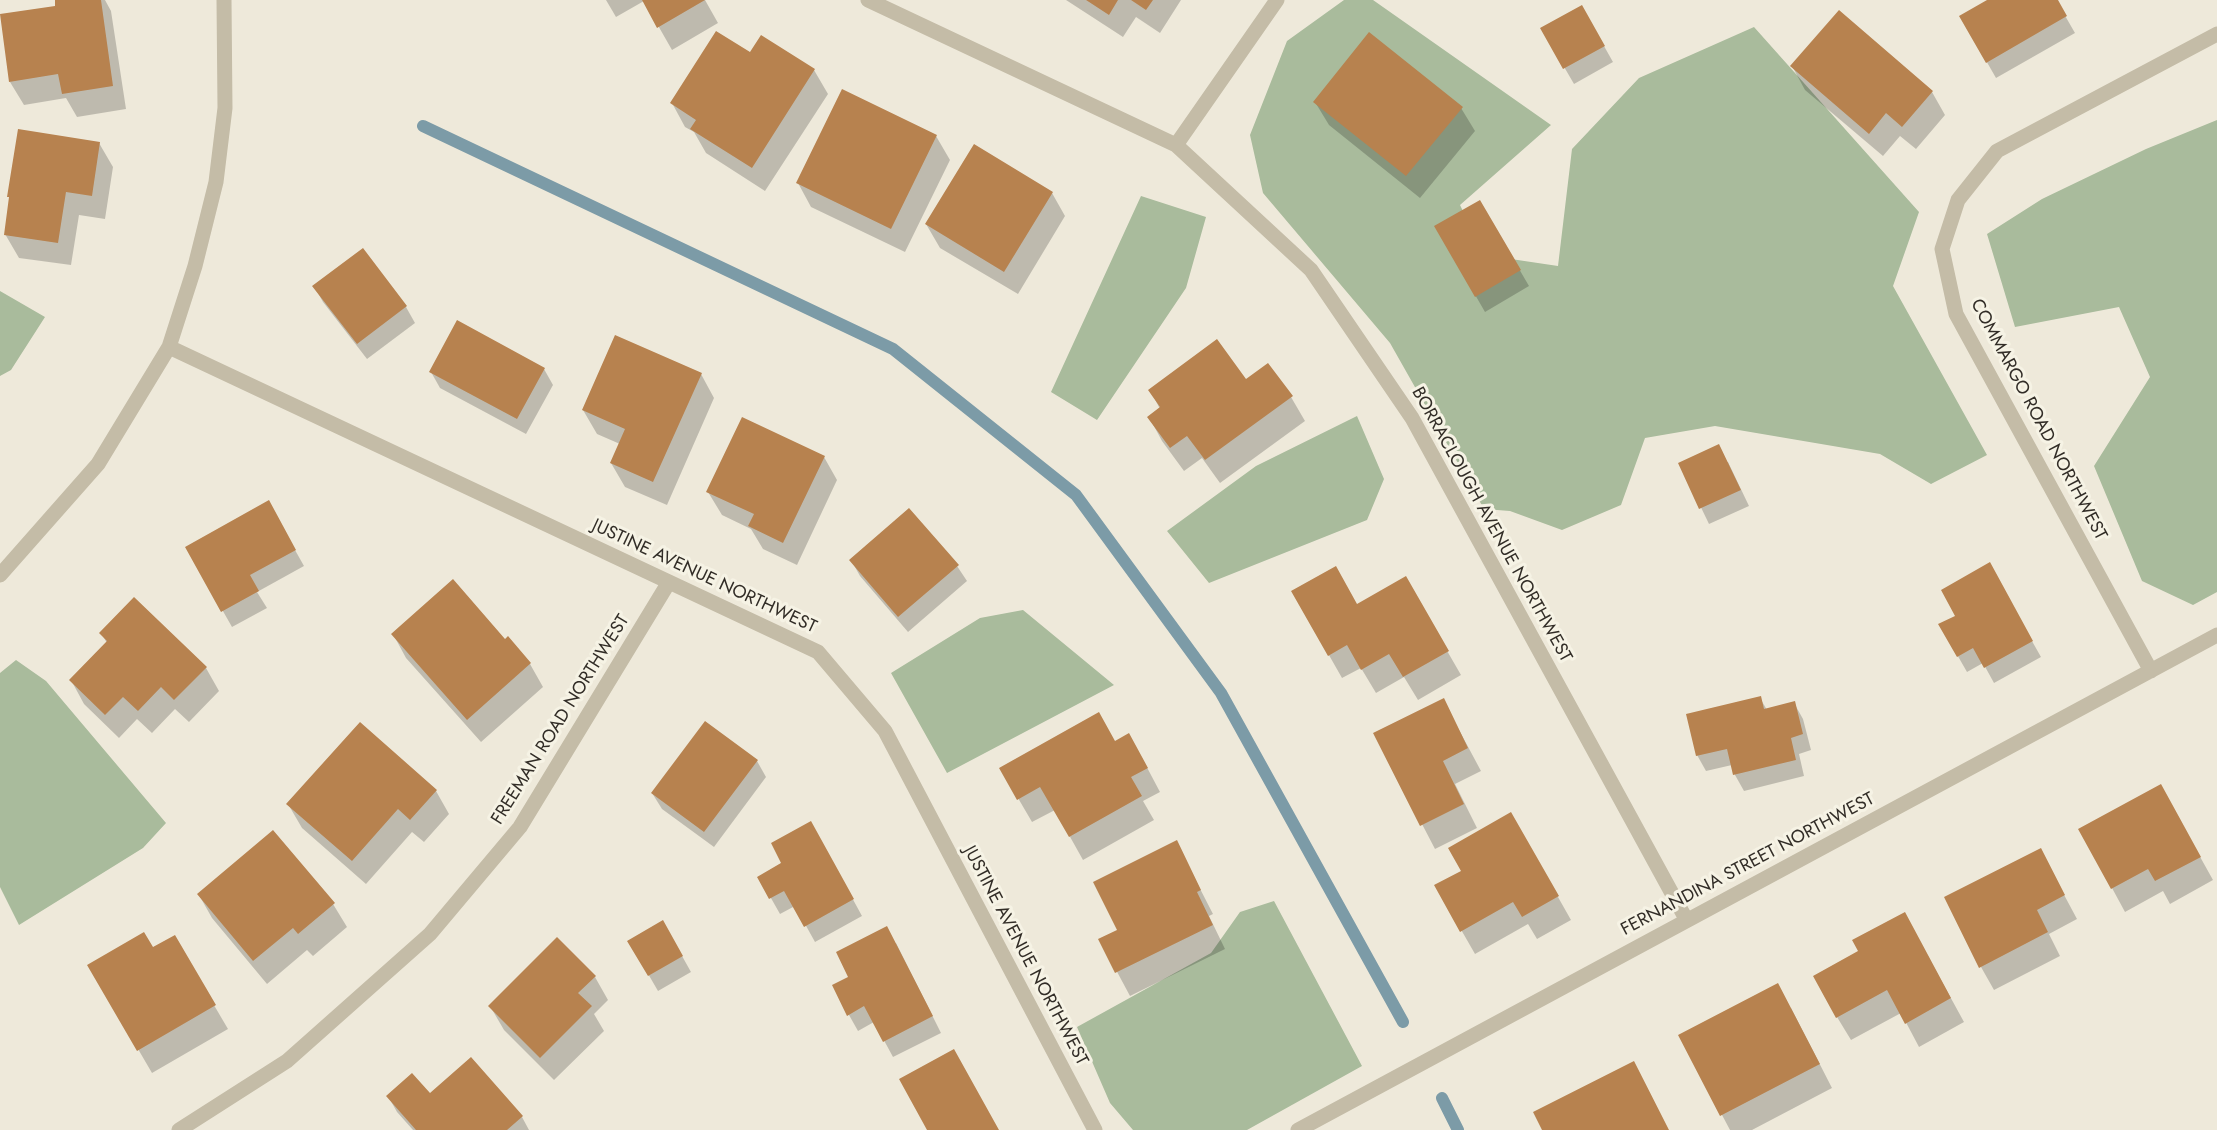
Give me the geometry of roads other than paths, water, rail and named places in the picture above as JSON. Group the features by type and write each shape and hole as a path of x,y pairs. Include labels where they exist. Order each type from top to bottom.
{"street":[{"path":"0,575 98,464 169,347 195,266 216,182 225,108 224,0"},
{"name":"BORRACLOUGH AVENUE NORTHWEST","path":"868,0 1176,145 1311,270 1412,418 1686,919"},
{"path":"1176,145 1277,0"},
{"name":"COMMARGO ROAD NORTHWEST","path":"2151,671 1956,314 1942,249 1958,200 1997,151 2217,34"},
{"name":"JUSTINE AVENUE NORTHWEST","path":"169,347 818,652 885,731 1095,1130"},
{"name":"FREEMAN ROAD NORTHWEST","path":"179,1130 287,1061 430,934 520,827 669,582"},
{"name":"FERNANDINA STREET NORTHWEST","path":"1298,1130 2217,635"}],"waterway":[{"path":"423,126 893,349 1076,495 1221,693 1403,1022"},
{"path":"1442,1098 1458,1130"}]}
